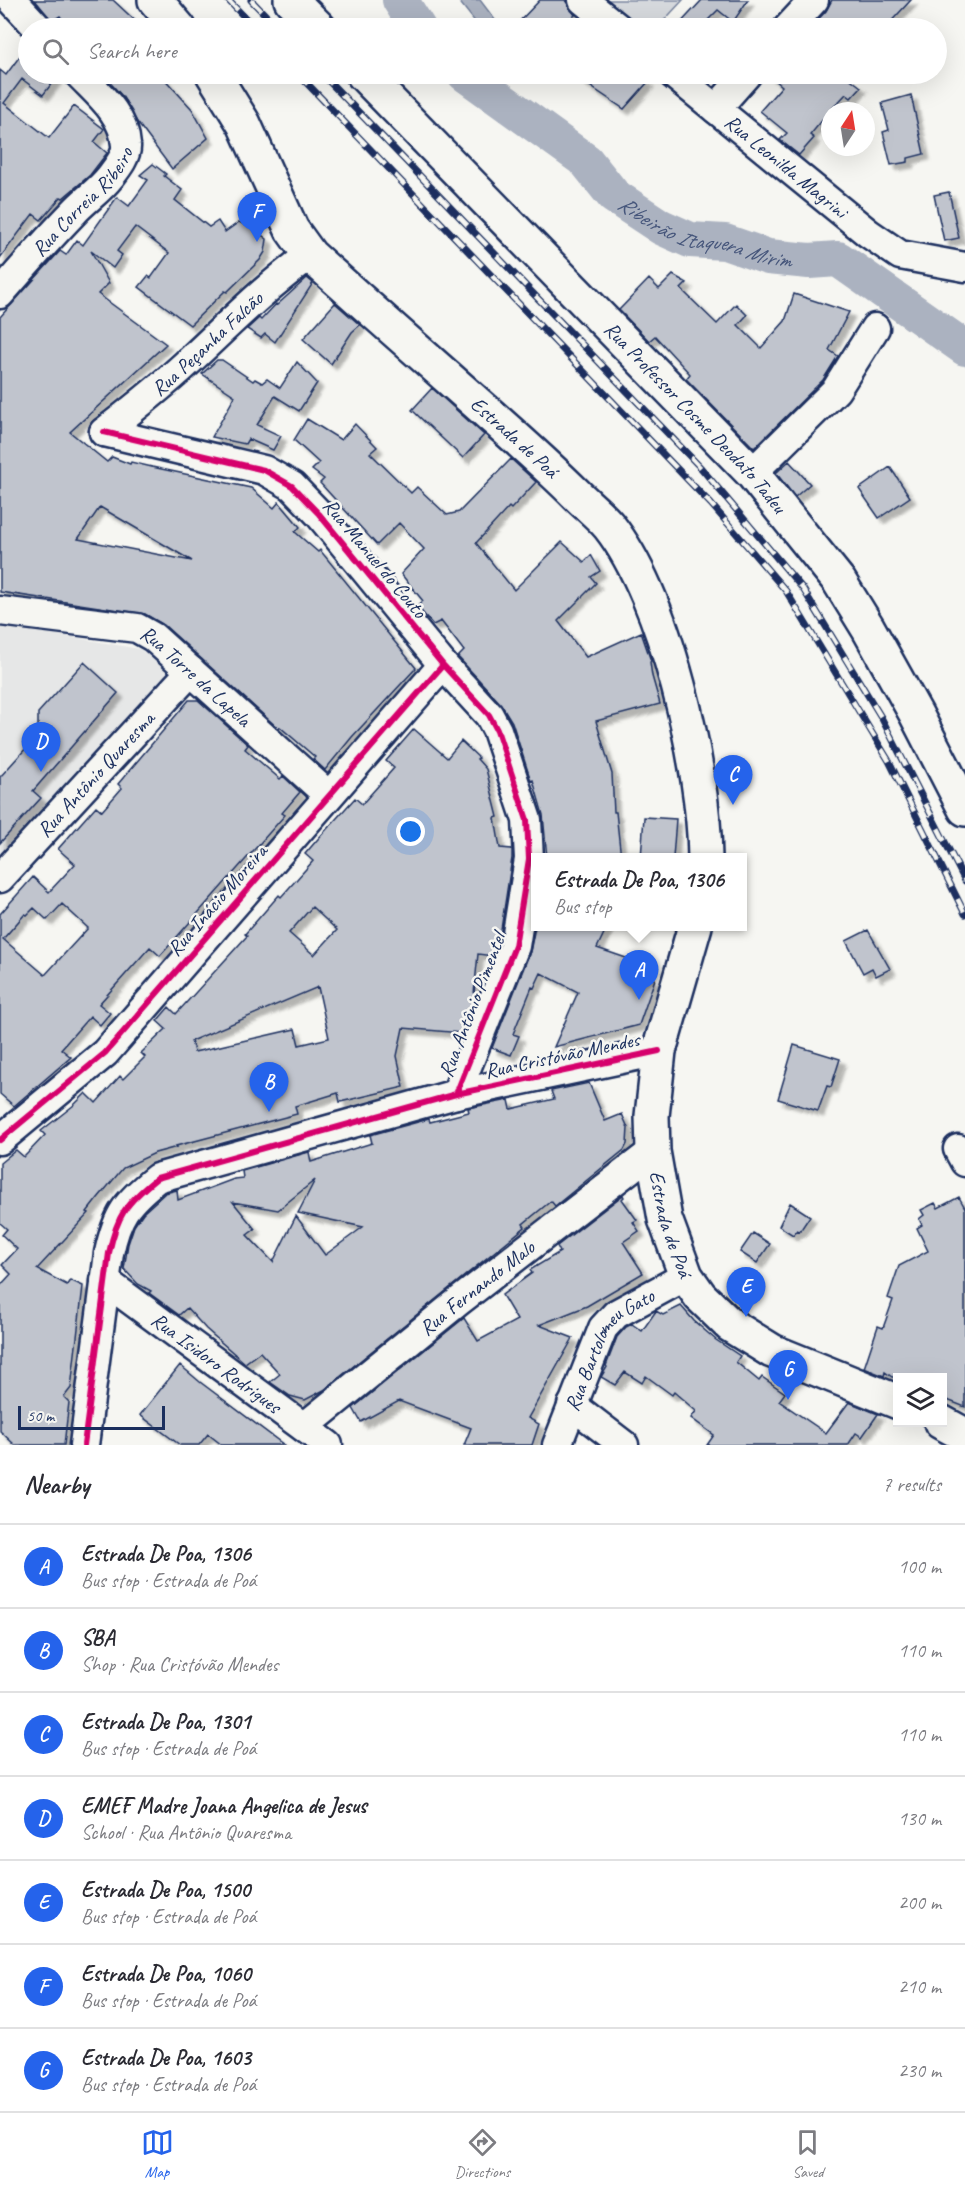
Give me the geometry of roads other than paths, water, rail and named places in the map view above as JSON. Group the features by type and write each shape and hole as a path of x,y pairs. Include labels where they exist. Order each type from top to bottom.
{"main road":[{"path":"155,0 170,18"},
{"path":"291,0 309,18"},
{"name":"Estrada de Poá","path":"219,84 244,124 292,230 310,255 540,459 608,525 633,561 660,630 685,718 705,828 705,853"},
{"name":"Rua Professor Cosme Deodato Tadeu","path":"373,84 752,473 839,581 905,694 965,809"},
{"name":"Estrada de Poá","path":"694,931 659,1051 652,1116 653,1151 665,1219 686,1276 700,1296 730,1325 772,1352 893,1400"},
{"path":"947,1425 965,1435"}],"street":[{"path":"12,0 29,18"},
{"path":"583,0 606,18"},
{"path":"797,18 813,0"},
{"name":"Rua Correia Ribeiro","path":"0,294 52,234 108,179 120,163 126,147 123,129 116,114 88,84"},
{"name":"Rua Leonilda Magrini","path":"685,84 868,233 900,255 965,267"},
{"path":"716,109 738,84"},
{"name":"Rua Peçanha Falcão","path":"104,432 185,365 283,275 310,255"},
{"path":"752,473 836,390 875,328"},
{"name":"Rua Manuel do Couto","path":"104,432 264,470 292,486 319,514 443,665"},
{"name":"Rua Torre da Lapela","path":"0,611 137,628 153,637 191,670 328,795"},
{"name":"Rua Inácio Moreira","path":"0,1140 105,1053 443,665"},
{"name":"Rua Antônio Pimentel","path":"443,665 489,715 497,730 527,820 529,859 515,945 456,1094"},
{"name":"Rua Antônio Quaresma","path":"0,878 191,670"},
{"name":"Rua Cristóvão Mendes","path":"84,1445 105,1281 114,1232 120,1215 136,1195 157,1178 456,1094 659,1051"},
{"name":"Rua Fernando Malo","path":"304,1427 459,1301 653,1151"},
{"name":"Rua Bartolomeu Gato","path":"557,1445 603,1328 616,1314 686,1276"},
{"name":"Rua Isidoro Rodrigues","path":"105,1281 328,1445"},
{"path":"572,1405 624,1445"}],"waterway":[{"name":"Ribeirão Itaquera Mirim","path":"400,0 412,18"},
{"name":"Ribeirão Itaquera Mirim","path":"479,84 586,161 614,196 661,227 690,240 725,242 768,257 809,261 838,259 965,348"}],"railway":[{"path":"228,0 245,18"},
{"path":"251,0 268,18"},
{"path":"308,84 711,504 786,591 889,761 965,914"},
{"path":"332,84 701,468 803,589 881,717 965,881"}],"place":[{"name":"Estrada De Poa, 1060","path":"257,242"},
{"name":"EMEF Madre Joana Angelica de Jesus","path":"41,772"},
{"name":"Estrada De Poa, 1301","path":"733,805"},
{"name":"Estrada De Poa, 1306","path":"639,1000"},
{"name":"SBA","path":"269,1112"},
{"name":"Estrada De Poa, 1500","path":"746,1317"},
{"name":"Estrada De Poa, 1603","path":"788,1400"}]}
